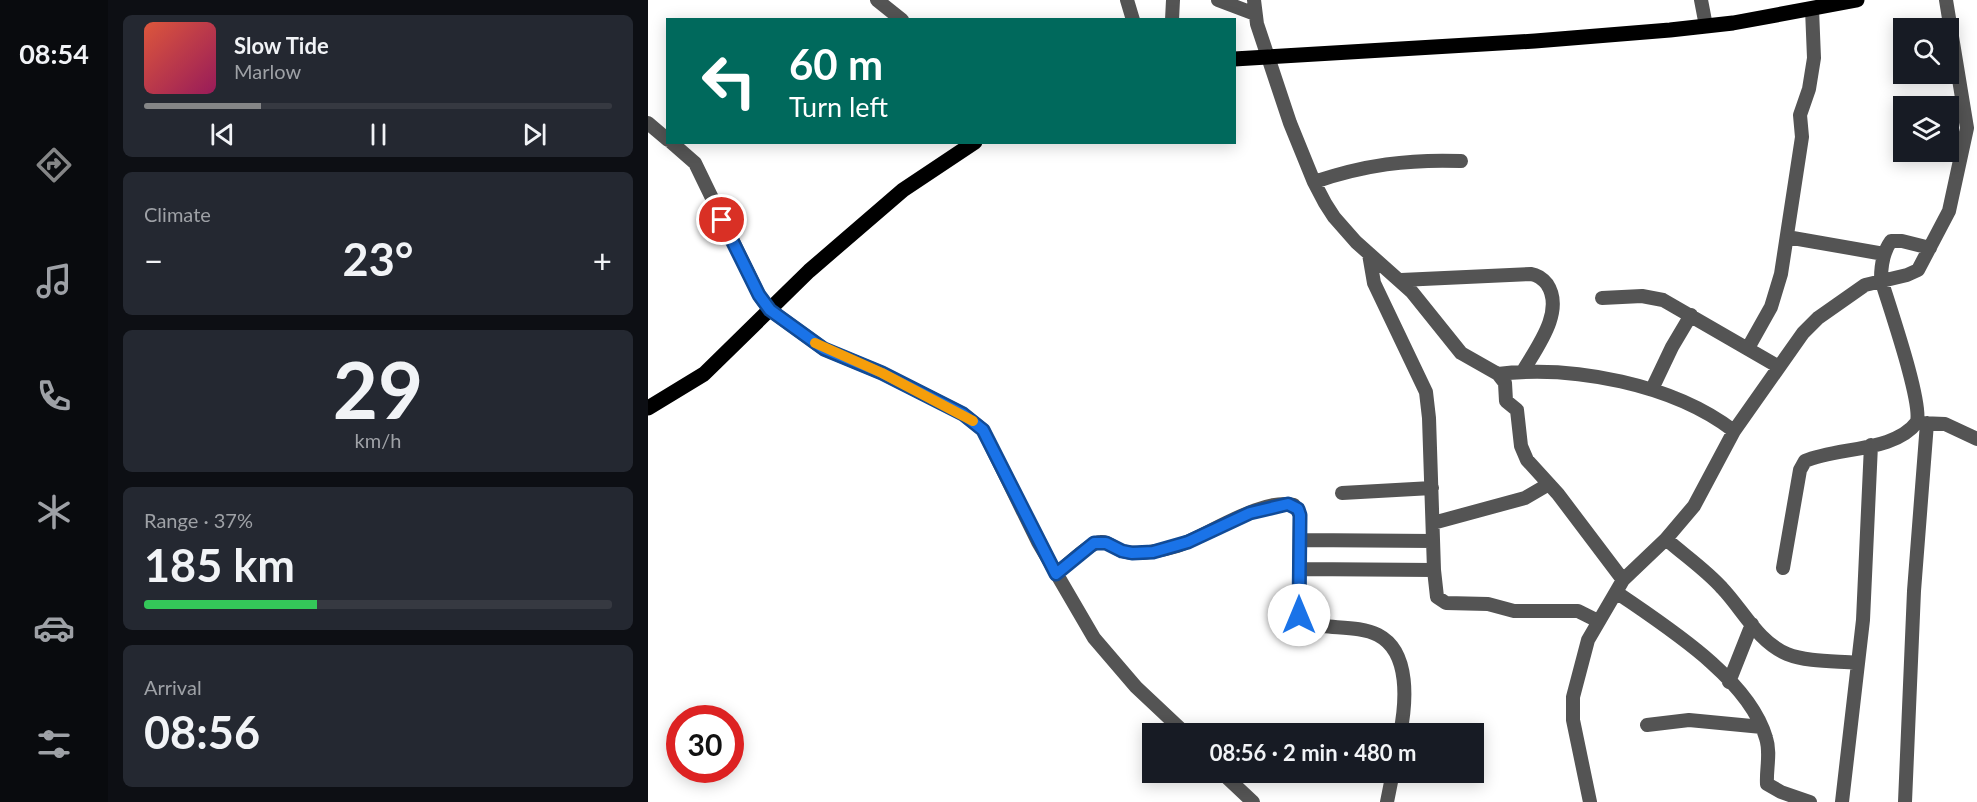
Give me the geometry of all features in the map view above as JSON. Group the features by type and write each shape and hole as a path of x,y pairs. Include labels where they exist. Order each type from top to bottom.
{"main road":[{"path":"1236,59 1535,41 1706,26 1857,0"},
{"path":"648,408 704,374 858,226 903,190 972,144"}],"street":[{"path":"877,0 900,18"},
{"path":"1172,18 1173,0"},
{"path":"1218,0 1254,7 1293,130 1314,182 1334,217 1370,254 1401,280 1461,353 1498,374 1505,383 1507,404 1517,410 1523,452 1532,466 1549,484 1619,586 1688,642 1745,700 1762,727 1768,753 1767,784 1781,792 1810,802"},
{"path":"1701,0 1706,26"},
{"path":"1590,802 1573,720 1573,697 1588,640 1619,586 1681,523 1702,495 1734,431 1803,333 1818,318 1865,285 1881,279 1913,273 1922,264 1949,211 1967,128 1946,0"},
{"path":"1132,1 1133,18"},
{"path":"1748,348 1775,296 1787,237 1802,137 1800,115 1809,89 1814,57 1812,9"},
{"path":"648,123 666,138"},
{"path":"673,144 695,163 759,295 770,310 824,349 882,373 974,421 983,430 1056,574 1107,656 1174,723"},
{"path":"1314,182 1374,165 1431,160 1461,161"},
{"path":"1787,237 1884,254"},
{"path":"1905,802 1922,423 1881,279 1884,254 1888,245 1896,240 1930,248"},
{"path":"1370,254 1374,283 1426,392 1437,597 1446,603 1488,604 1525,612 1578,611 1598,621"},
{"path":"1401,280 1531,274 1541,278 1551,293 1551,315 1542,338 1523,371"},
{"path":"1602,298 1651,297 1673,304 1779,367"},
{"path":"1652,389 1672,347 1691,315"},
{"path":"1498,374 1523,371 1558,372 1652,389 1700,409 1734,431"},
{"path":"1783,568 1802,465 1810,459 1871,446 1896,438 1922,423 1945,424 1977,439"},
{"path":"1842,802 1865,589 1871,446"},
{"path":"1433,523 1526,498 1549,484"},
{"path":"1342,493 1431,488"},
{"path":"1056,574 1094,543 1106,543 1132,553 1153,552 1188,542 1250,513 1288,504 1298,509 1300,515 1299,609 1302,619 1316,624 1376,634 1392,649 1404,676 1406,692 1402,723"},
{"path":"1666,539 1721,586 1766,640 1789,654 1857,663"},
{"path":"1300,540 1433,541"},
{"path":"1299,569 1434,570"},
{"path":"1729,682 1752,624"},
{"path":"1647,725 1689,720 1762,727"},
{"path":"1233,783 1253,802"},
{"path":"1388,802 1391,783"}],"slow traffic":[{"path":"815,343 882,373 973,421"}],"route":[{"path":"722,220 759,295 770,310 824,349 863,364 963,414 983,430 1056,574 1094,543 1106,543 1132,553 1153,552 1188,542 1237,517 1282,505 1294,505 1300,515 1299,615"}]}
